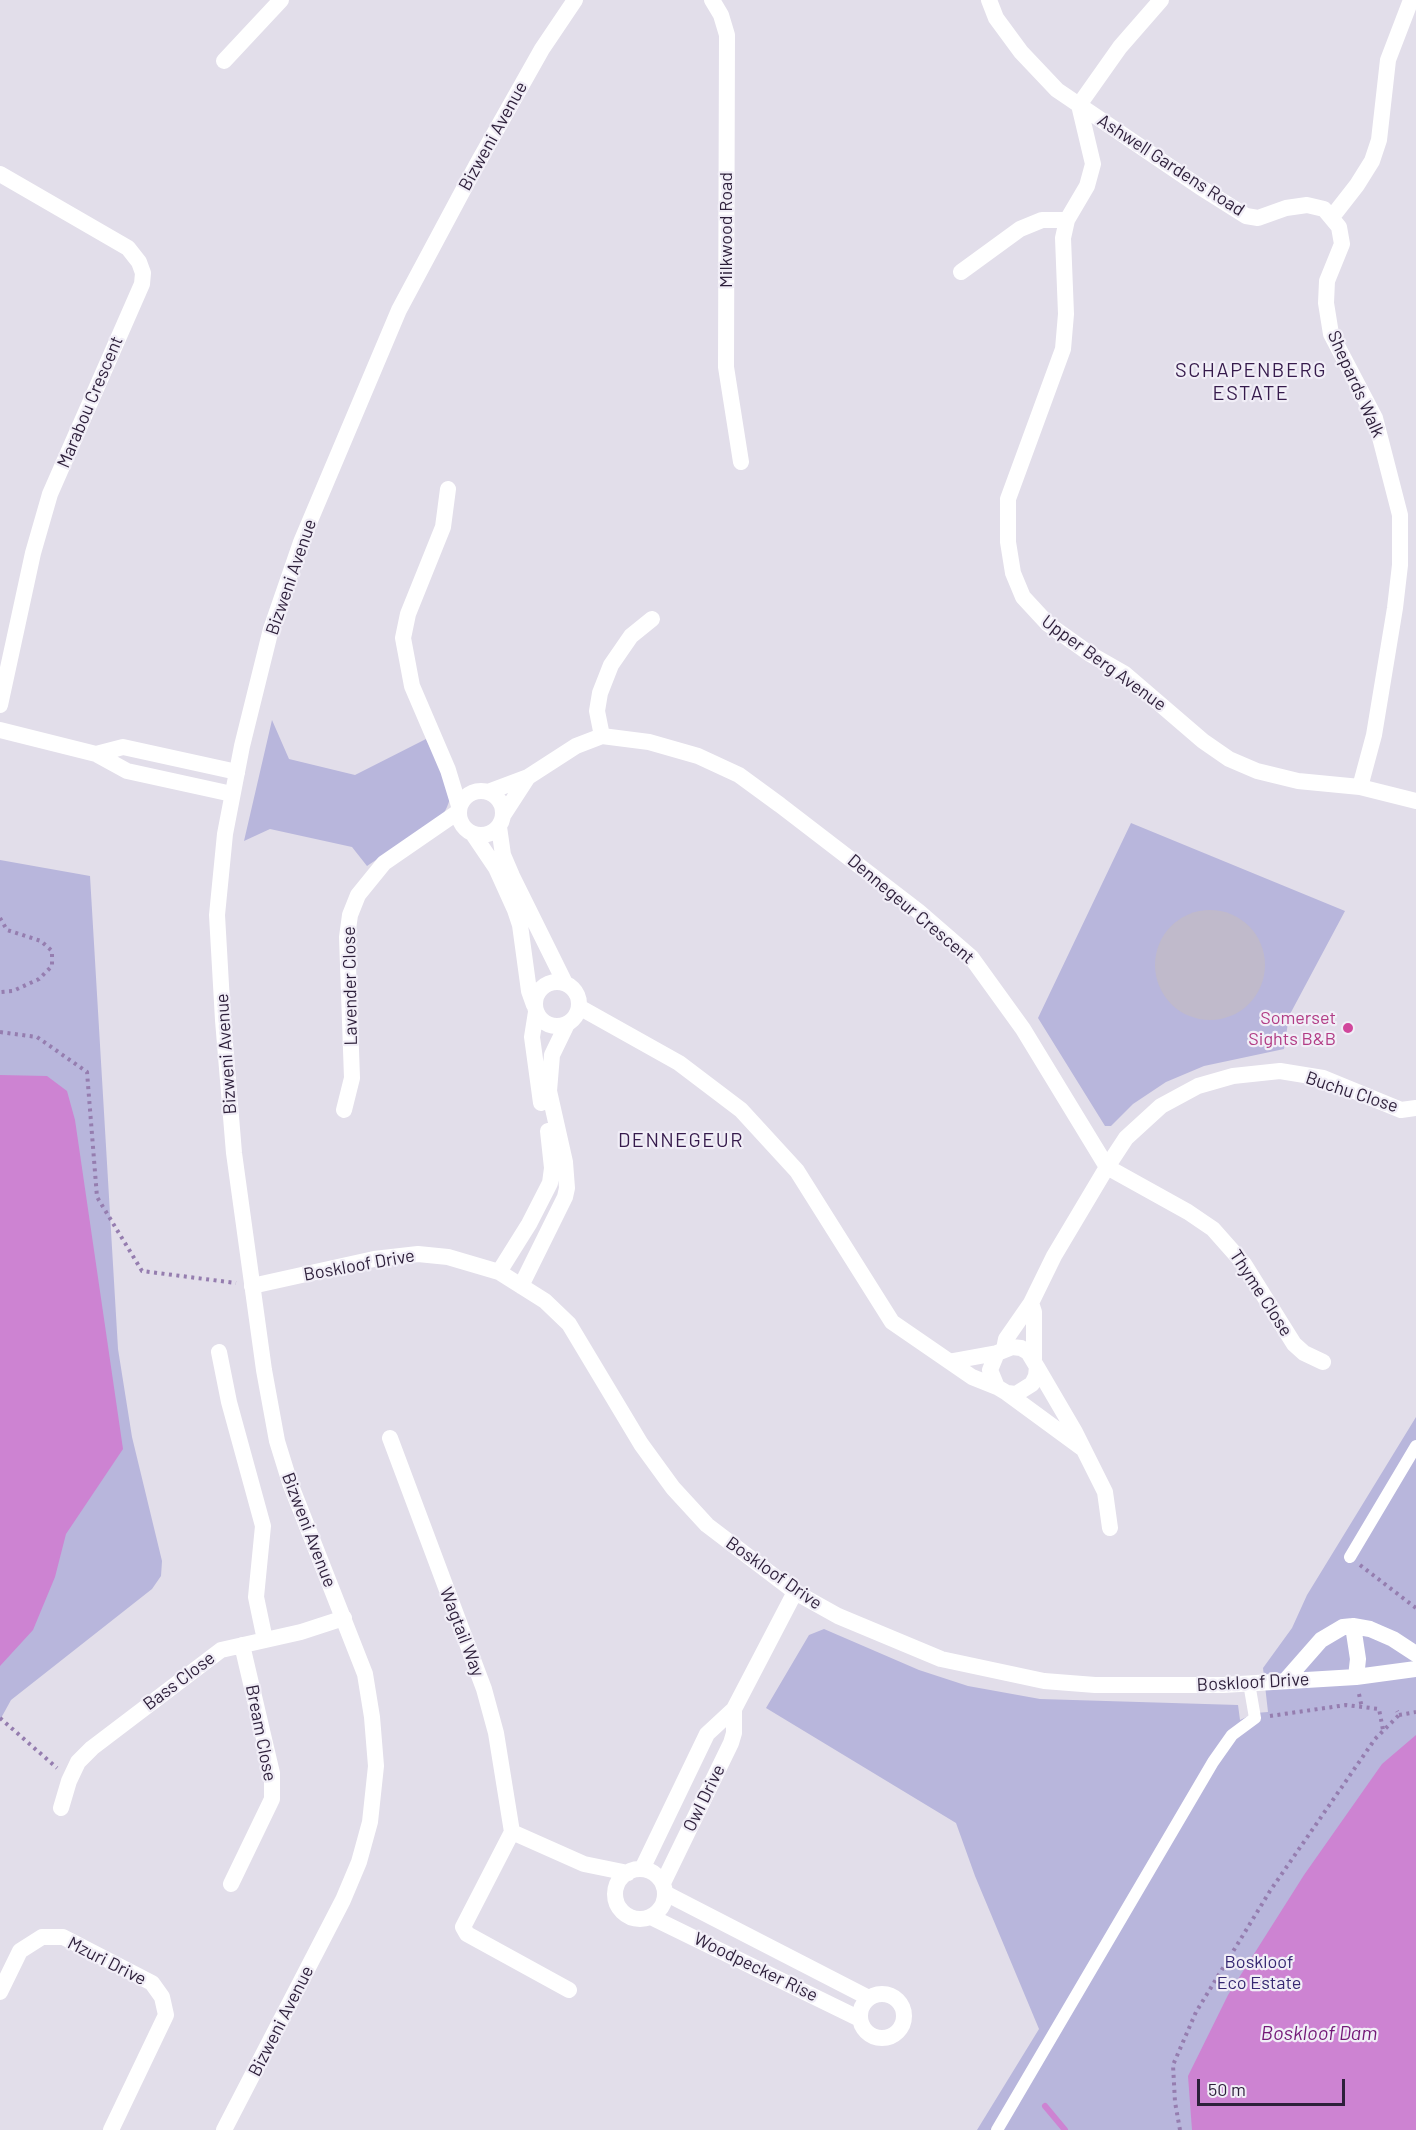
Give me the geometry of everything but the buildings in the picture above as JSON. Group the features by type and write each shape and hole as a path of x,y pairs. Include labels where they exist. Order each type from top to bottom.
{"street":[{"path":"224,61 281,0"},
{"name":"Bizweni Avenue","path":"224,2130 343,1900 359,1862 370,1822 376,1766 372,1717 365,1674 290,1483 277,1441 252,1286 234,1153 217,915 220,869 232,794 283,588 399,310 542,49 575,0"},
{"name":"Milkwood Road","path":"712,0 722,15 727,35 726,367 741,462"},
{"path":"989,0 996,18 1021,52 1057,90 1079,105 1120,47 1161,0"},
{"path":"1332,216 1357,185 1372,161 1379,140 1388,60 1411,0"},
{"name":"Ashwell Gardens Road","path":"1079,105 1246,216 1258,218 1286,208 1306,205 1323,208 1332,216"},
{"name":"Upper Berg Avenue","path":"1079,105 1093,164 1087,186 1067,220 1063,238 1066,314 1063,348 1008,499 1006,514 1011,562 1023,597 1048,624 1090,654 1125,674 1203,741 1229,759 1257,771 1298,781 1360,787 1416,801"},
{"name":"Marabou Crescent","path":"0,174 128,248 139,262 143,273 142,284 50,494 33,553 0,705"},
{"name":"Shepards Walk","path":"1332,216 1339,227 1342,244 1327,281 1326,303 1331,334 1375,418 1400,516 1400,565 1395,608 1374,735 1360,787"},
{"path":"961,272 1020,229 1042,219 1067,220"},
{"path":"448,489 442,527 408,614 403,638 405,659 412,686 448,770 459,809 459,819 496,868 515,910 520,925 529,990 535,1008 545,1023 560,1026 567,1024"},
{"path":"602,736 597,711 600,693 610,665 631,636 652,619"},
{"path":"0,730 96,754 127,771 232,794"},
{"name":"Dennegeur Crescent","path":"482,791 528,777 576,746 602,736 659,745 698,756 738,775 862,867 952,939 976,964 1023,1029 1107,1167"},
{"path":"96,754 123,747 237,772"},
{"path":"448,770 500,800 503,855 565,983 577,993 579,1007 577,1014 567,1024 552,1055 549,1091 565,1162 567,1188 565,1197 521,1286"},
{"name":"Dennegeur Crescent","path":"501,820 528,777"},
{"path":"459,809 463,799 482,791"},
{"name":"Lavender Close","path":"344,1110 352,1078 347,937 350,915 358,894 384,863 437,829 459,809"},
{"path":"437,829 487,835 501,820"},
{"path":"499,1272 529,1224 550,1183 551,1145 540,1097 532,1037 539,990 544,985 558,981 565,983"},
{"path":"579,1007 679,1063 741,1110 797,1171 892,1322 953,1361 972,1377 1002,1390 1082,1448"},
{"name":"Buchu Close","path":"1107,1167 1126,1138 1161,1106 1198,1086 1233,1076 1280,1071 1323,1078 1401,1110 1416,1108"},
{"path":"1002,1390 990,1370 1006,1339 1031,1303 1054,1256 1107,1167"},
{"name":"Thyme Close","path":"1107,1167 1188,1212 1213,1229 1244,1264 1294,1344 1304,1353 1323,1362"},
{"path":"550,1183 567,1188"},
{"path":"529,1224 547,1235"},
{"name":"Boskloof Drive","path":"252,1286 374,1259 418,1254 448,1257 499,1272 545,1301 569,1324 641,1444 673,1488 707,1526 795,1592 838,1616 941,1659 1044,1681 1095,1685 1249,1683 1356,1677 1416,1669"},
{"path":"1002,1390 1025,1391 1036,1376 1034,1312 1031,1303"},
{"path":"953,1361 1021,1348 1035,1363 1108,1499 1110,1528"},
{"path":"219,1352 229,1402 263,1526 256,1597 265,1640"},
{"name":"Wagtail Way","path":"390,1438 484,1689 496,1733 512,1832"},
{"name":"Owl Drive","path":"635,1871 707,1734 734,1709 795,1592"},
{"name":"Bass Close","path":"61,1808 69,1781 78,1762 92,1748 221,1650 301,1632 344,1618"},
{"path":"1353,1626 1358,1659 1356,1677"},
{"path":"1285,1681 1321,1640 1343,1627 1353,1626 1393,1639 1416,1654"},
{"name":"Bream Close","path":"231,1884 272,1799 272,1773 242,1645"},
{"name":"Owl Drive","path":"664,1888 731,1743 734,1733 734,1709"},
{"path":"569,1990 467,1934 464,1924 512,1832 584,1864 651,1872 664,1888 662,1906 651,1917 644,1919 628,1917 617,1905 615,1895 618,1882 635,1871"},
{"path":"584,1864 615,1895"},
{"name":"Woodpecker Rise","path":"664,1888 869,1998"},
{"name":"Woodpecker Rise","path":"651,1917 860,2019"},
{"name":"Mzuri Drive","path":"0,1992 20,1951 42,1937 63,1937 152,1983 162,1996 166,2015 111,2130"},
{"path":"883,1994 896,1998 904,2011 903,2025 894,2036 879,2038 866,2032 860,2019 862,2007 869,1998 883,1994"}],"lane":[{"path":"1350,1557 1416,1446"},
{"path":"997,2130 1213,1762 1232,1735 1256,1718 1249,1683"}],"path":[{"path":"0,918 7,930 41,941 52,951 52,966 39,979 13,991 0,992"},
{"path":"0,1032 38,1037 87,1072 97,1197 142,1271 252,1286"},
{"path":"1350,1557 1416,1608"},
{"path":"1256,1718 1346,1706 1379,1709 1383,1731"},
{"path":"1180,2130 1175,2102 1173,2066 1196,2012 1270,1891 1375,1739 1398,1713 1416,1712"},
{"path":"0,1718 69,1781"}],"green space":[{"path":"272,720 289,759 355,775 426,739 447,781 450,799 443,815 367,866 352,847 270,829 244,841"},
{"path":"1131,823 1345,911 1289,1016 1284,1049 1204,1066 1166,1082 1133,1104 1111,1126 1105,1126 1038,1018"},
{"path":"0,860 90,876 118,1349 132,1437 162,1561 161,1576 152,1589 11,1700 0,1720"},
{"name":"Boskloof Eco Estate","path":"1416,1417 1416,2130 977,2130 1039,2029 975,1876 956,1823 766,1708 809,1635 824,1629 919,1670 968,1686 1040,1699 1238,1705 1240,1720 1255,1713 1268,1712 1263,1668 1292,1628 1307,1595"}],"water":[{"path":"0,1075 47,1076 67,1091 75,1120 123,1449 66,1534 55,1577 33,1630 0,1666"},
{"name":"Boskloof Dam","path":"1416,1735 1416,2130 1192,2130 1188,2076 1228,1995 1304,1875 1382,1764"}],"waterway":[{"path":"1045,2106 1065,2130"}],"place":[{"name":"Somerset Sights B&B","path":"1348,1028"}],"district":[{"name":"SCHAPENBERG ESTATE","path":"1251,382"},
{"name":"DENNEGEUR","path":"681,1140"}]}
